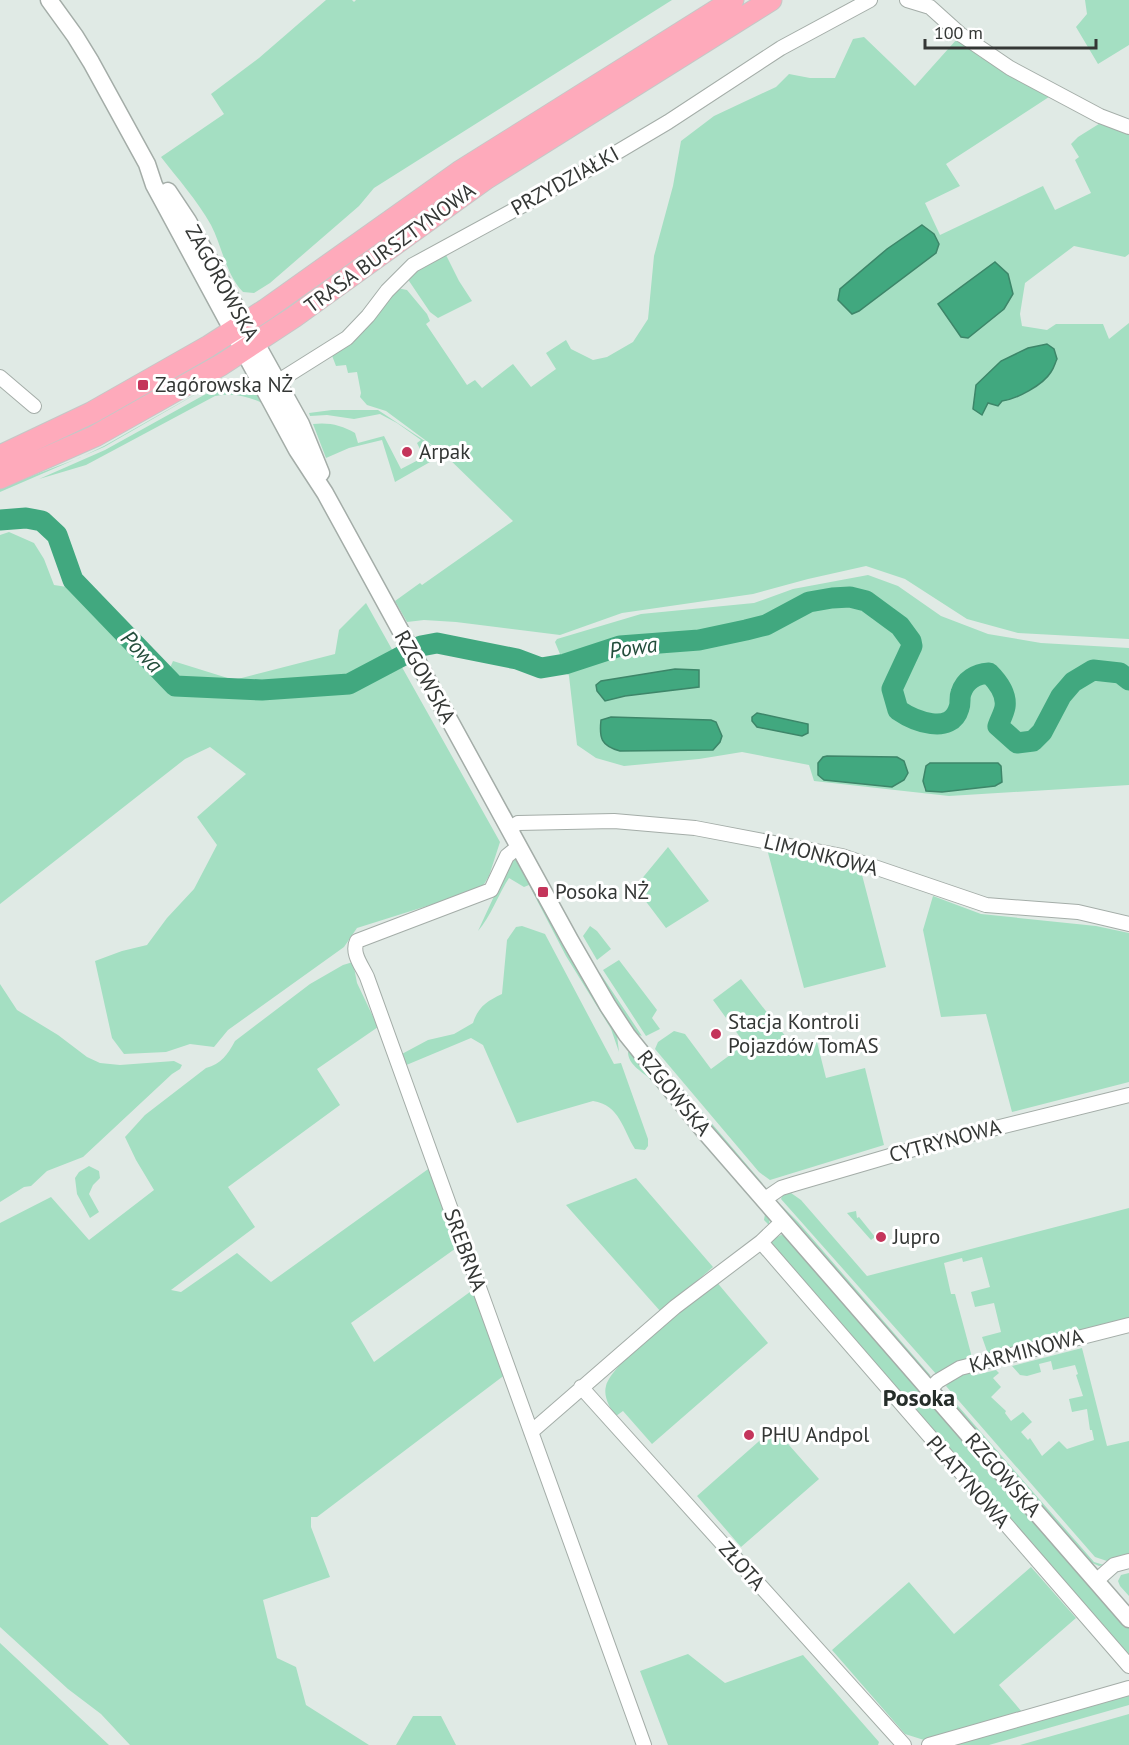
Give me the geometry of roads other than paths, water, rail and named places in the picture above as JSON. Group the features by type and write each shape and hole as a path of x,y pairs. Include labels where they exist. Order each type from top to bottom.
{"main road":[{"name":"TRASA BURSZTYNOWA","path":"0,456 109,403 180,364 239,327 459,172 733,0"},
{"name":"TRASA BURSZTYNOWA","path":"0,478 115,426 174,393 249,346 487,178 771,0"}],"street":[{"name":"ZAGÓROWSKA","path":"49,0 91,62 147,164 188,221 239,327 284,409"},
{"name":"PRZYDZIAŁKI","path":"277,382 347,338 387,291 413,265 592,167 668,122 781,48 870,0"},
{"path":"907,0 930,7 960,34 1010,68 1093,112 1129,127"},
{"name":"ZAGÓROWSKA","path":"249,346 277,382 284,409"},
{"path":"0,376 34,406"},
{"name":"RZGOWSKA","path":"284,409 313,453 321,473 325,493 423,673 588,973 627,1035 684,1107 1129,1619"},
{"name":"LIMONKOWA","path":"509,828 518,823 614,821 695,828 842,856 986,905 1078,912 1129,924"},
{"name":"SREBRNA","path":"519,846 507,856 491,890 361,939 354,945 354,952 368,977 644,1745"},
{"name":"CYTRYNOWA","path":"765,1199 781,1188 919,1147 1129,1095"},
{"path":"531,1432 675,1307 761,1242 783,1221"},
{"name":"PLATYNOWA","path":"761,1242 1129,1666"},
{"name":"KARMINOWA","path":"929,1390 960,1368 1129,1324"},
{"name":"ZŁOTA","path":"581,1388 904,1745"},
{"path":"1096,1581 1114,1566 1129,1561"},
{"path":"929,1745 1129,1688"}],"waterway":[{"name":"Powa","path":"0,520 26,518 42,521 57,535 73,580 175,686 262,690 349,684 421,646 437,643 517,659 541,668 565,664 620,646 699,640 746,630 766,625 809,602 850,597 866,601 900,626 911,641 912,646 892,689 898,710 922,722 940,724 955,717 960,704 960,695 968,681 975,676 989,673 1003,693 1005,702 998,726 1017,743 1033,741 1042,732 1061,696 1073,682 1093,670 1120,673 1129,680"}],"place":[{"name":"Zagórowska NŻ","path":"143,385"},
{"name":"Arpak","path":"407,452"},
{"name":"Posoka NŻ","path":"543,892"},
{"name":"Stacja Kontroli Pojazdów TomAS","path":"716,1034"},
{"name":"Jupro","path":"881,1237"},
{"name":"PHU Andpol","path":"749,1435"}],"district":[{"name":"Posoka","path":"919,1398"}]}
